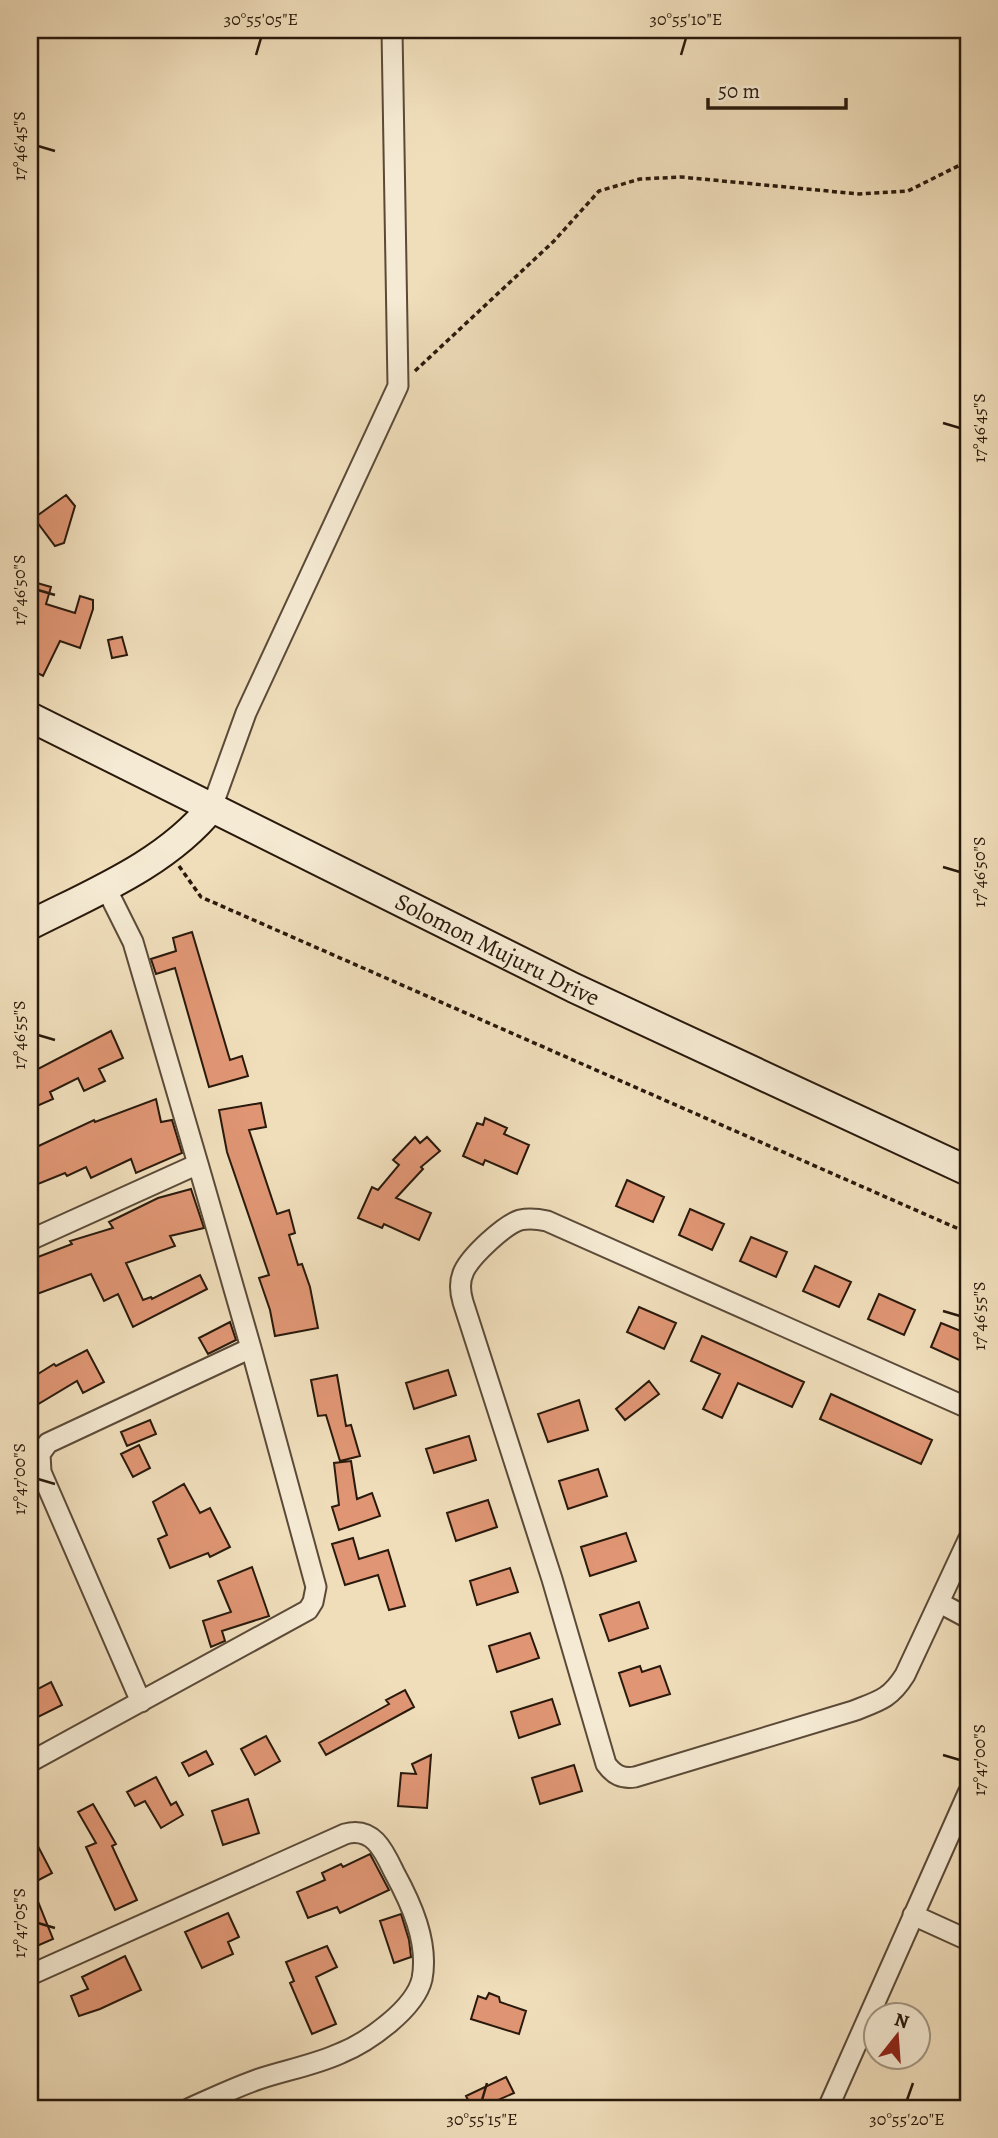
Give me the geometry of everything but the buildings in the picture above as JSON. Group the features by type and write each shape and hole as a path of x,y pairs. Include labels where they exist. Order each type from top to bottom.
{"street":[{"path":"30,925 168,850 197,825 212,807 246,713 398,386 391,30"},
{"name":"Solomon Mujuru Drive","path":"30,717 574,988 968,1171"},
{"path":"30,1762 308,1610 316,1587 251,1348 133,942 105,886"},
{"path":"30,1240 198,1164"},
{"path":"968,1408 547,1221 535,1218 519,1221 504,1229 468,1263 463,1273 460,1293 552,1579 606,1764 611,1772 626,1778 635,1777 853,1711 894,1693 940,1603 968,1540"},
{"path":"141,1702 41,1472 40,1454 47,1443 251,1348"},
{"path":"940,1603 968,1618"},
{"path":"828,2108 968,1793"},
{"path":"30,1975 345,1834 354,1832 370,1836 383,1850 407,1896 420,1937 423,1949 422,1972 414,1998 387,2024 342,2053 243,2085 190,2108"},
{"path":"913,1915 968,1940"}],"path":[{"path":"398,386 554,241 599,191 640,179 681,177 859,194 908,191 968,161"},
{"path":"168,850 201,897 968,1233"}]}
